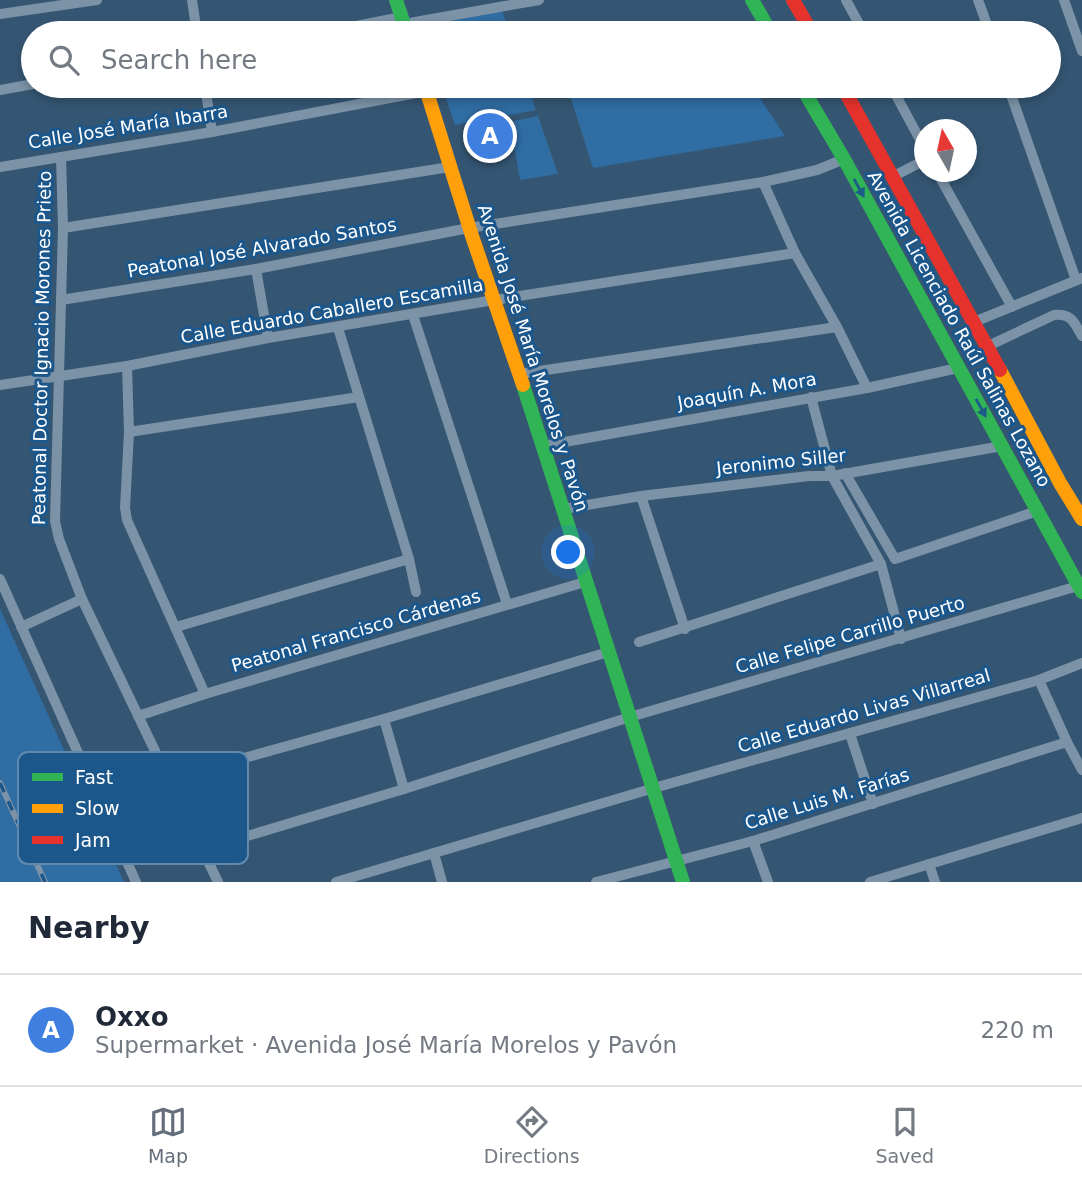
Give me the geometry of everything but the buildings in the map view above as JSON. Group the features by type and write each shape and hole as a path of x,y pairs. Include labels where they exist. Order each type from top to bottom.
{"main road":[{"path":"396,0 404,21"},
{"path":"752,0 764,21"},
{"path":"793,0 805,21"},
{"name":"Avenida José María Morelos y Pavón","path":"429,98 683,882"},
{"name":"Avenida Licenciado Raúl Salinas Lozano","path":"808,98 1080,589"},
{"name":"Avenida Licenciado Raúl Salinas Lozano","path":"849,98 1082,519"}],"street":[{"path":"0,14 68,2 97,0"},
{"path":"192,0 195,21"},
{"path":"426,21 539,0"},
{"path":"846,0 857,21"},
{"path":"978,0 986,21"},
{"path":"1064,0 1082,51"},
{"path":"0,90 21,86"},
{"path":"207,98 212,132"},
{"name":"Calle José María Ibarra","path":"0,167 212,132 377,98"},
{"path":"897,98 914,129"},
{"path":"974,321 1079,279 1012,98"},
{"name":"Peatonal Doctor Ignacio Morones Prieto","path":"61,157 63,228 55,521 59,539 82,599 156,752"},
{"name":"Peatonal José Alvarado Santos","path":"61,300 256,269 470,228 763,182 817,170 844,159"},
{"path":"894,176 914,166"},
{"path":"63,228 450,167"},
{"path":"763,182 794,253 837,327 867,388"},
{"path":"943,182 1012,307"},
{"name":"Calle Eduardo Caballero Escamilla","path":"0,385 127,366 268,338 494,300 794,253"},
{"path":"256,269 268,338"},
{"path":"988,346 1054,315 1063,314 1071,317 1082,336"},
{"path":"414,315 507,604"},
{"path":"519,374 837,327"},
{"path":"338,328 409,559 416,592"},
{"path":"127,366 127,520 205,694"},
{"name":"Joaquín A. Mora","path":"542,446 867,388 958,368"},
{"path":"129,432 359,397"},
{"path":"811,397 832,476 881,564 901,639"},
{"name":"Jeronimo Siller","path":"563,509 641,496 809,476 832,476 1002,446"},
{"path":"845,473 895,559 1037,511"},
{"path":"641,496 685,629"},
{"path":"176,627 409,559"},
{"path":"639,642 881,564"},
{"path":"0,579 77,752"},
{"name":"Peatonal Francisco Cárdenas","path":"138,716 585,582"},
{"name":"Calle Felipe Carrillo Puerto","path":"248,836 630,717 1080,589"},
{"path":"21,627 82,599"},
{"path":"248,757 608,652"},
{"name":"Calle Eduardo Livas Villarreal","path":"336,882 654,788 1039,680 1082,663"},
{"path":"1039,680 1082,770"},
{"path":"384,719 404,789"},
{"path":"850,733 873,804"},
{"name":"Calle Luis M. Farías","path":"596,882 753,841 1067,742"},
{"path":"870,882 1082,818"},
{"path":"753,841 768,882"},
{"path":"434,853 442,882"},
{"path":"128,864 136,882"},
{"name":"Peatonal Doctor Ignacio Morones Prieto","path":"209,864 218,882"},
{"path":"929,864 934,882"}],"shaded area":[{"path":"502,11 506,21 444,21"},
{"path":"446,98 532,98 536,110 455,125"},
{"path":"571,98 760,98 785,136 593,168"},
{"path":"538,116 558,174 520,180 510,122"},
{"path":"0,609 65,752 18,752 18,864 116,864 124,882 0,882"}],"railway":[{"path":"0,783 18,823"},
{"path":"37,864 45,882"}],"traffic: fast":[{"path":"396,0 403,21"},
{"path":"752,0 764,21"},
{"path":"808,98 1082,592"},
{"path":"523,385 683,882"}],"traffic: slow":[{"path":"429,98 523,385"},
{"path":"1000,370 1082,519"}],"traffic: jam":[{"path":"793,0 805,21"},
{"path":"849,98 1000,370"}],"place":[{"name":"Oxxo","path":"490,136"}]}
